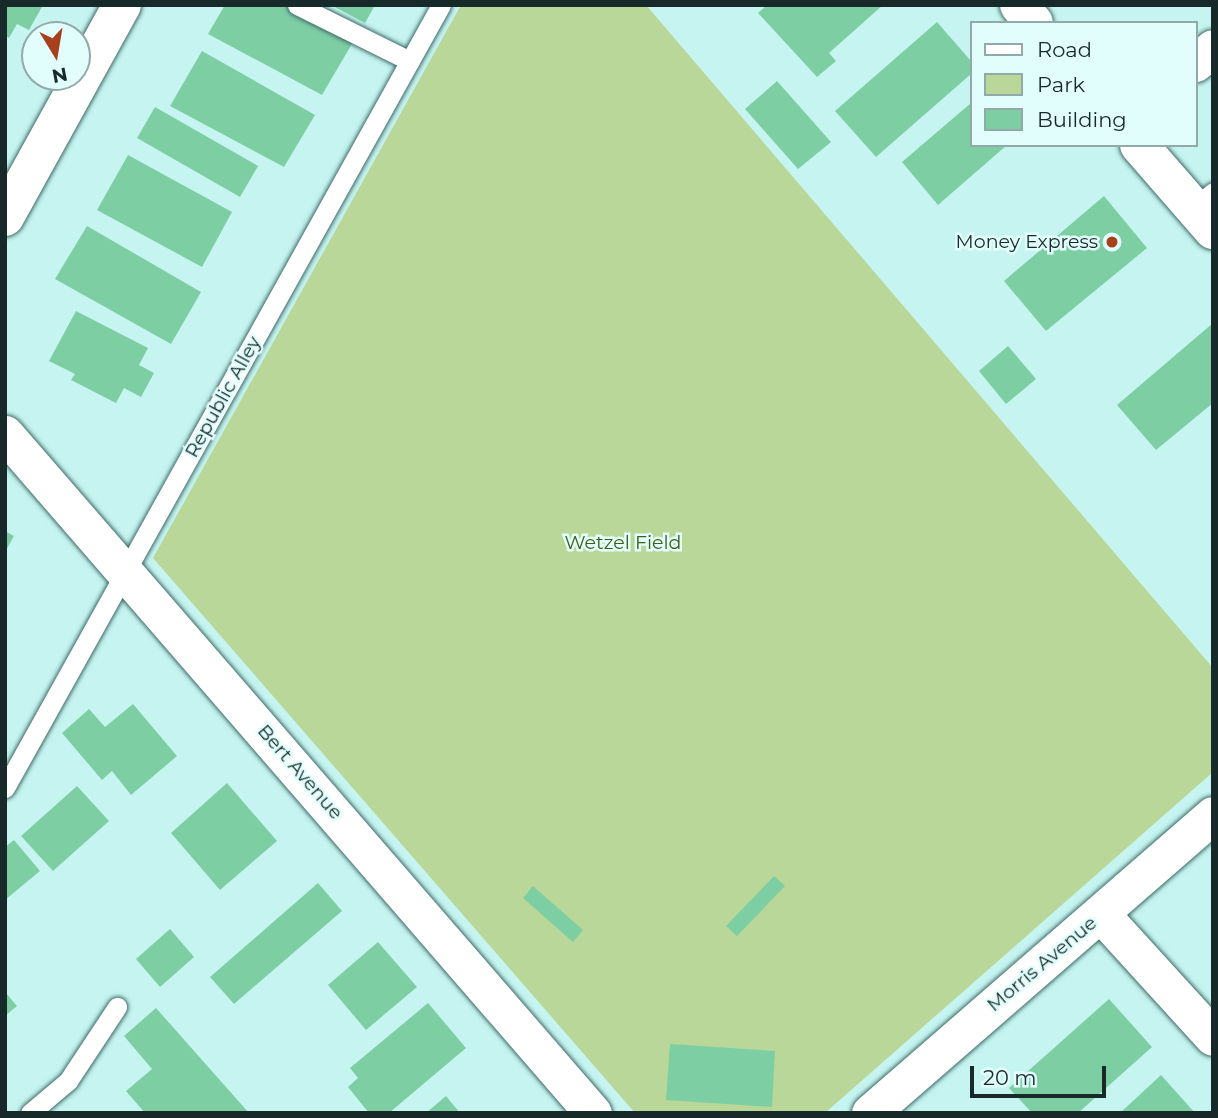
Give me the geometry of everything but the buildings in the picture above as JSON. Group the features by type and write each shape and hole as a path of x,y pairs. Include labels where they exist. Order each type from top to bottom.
{"street":[{"path":"5,217 122,5"},
{"path":"1019,5 1032,21"},
{"path":"1197,61 1213,48"},
{"path":"1141,147 1206,210"},
{"name":"Bert Avenue","path":"5,434 593,1113"},
{"name":"Morris Avenue","path":"870,1113 1213,816"},
{"path":"1101,914 1213,1037"}],"lane":[{"path":"297,5 410,61"},
{"name":"Republic Alley","path":"5,788 441,5"},
{"path":"30,1113 68,1081 117,1007"}],"green space":[{"name":"Wetzel Field","path":"461,5 646,5 1213,668 1213,772 825,1113 635,1113 153,558"}],"place":[{"name":"Money Express","path":"1112,242"}]}
